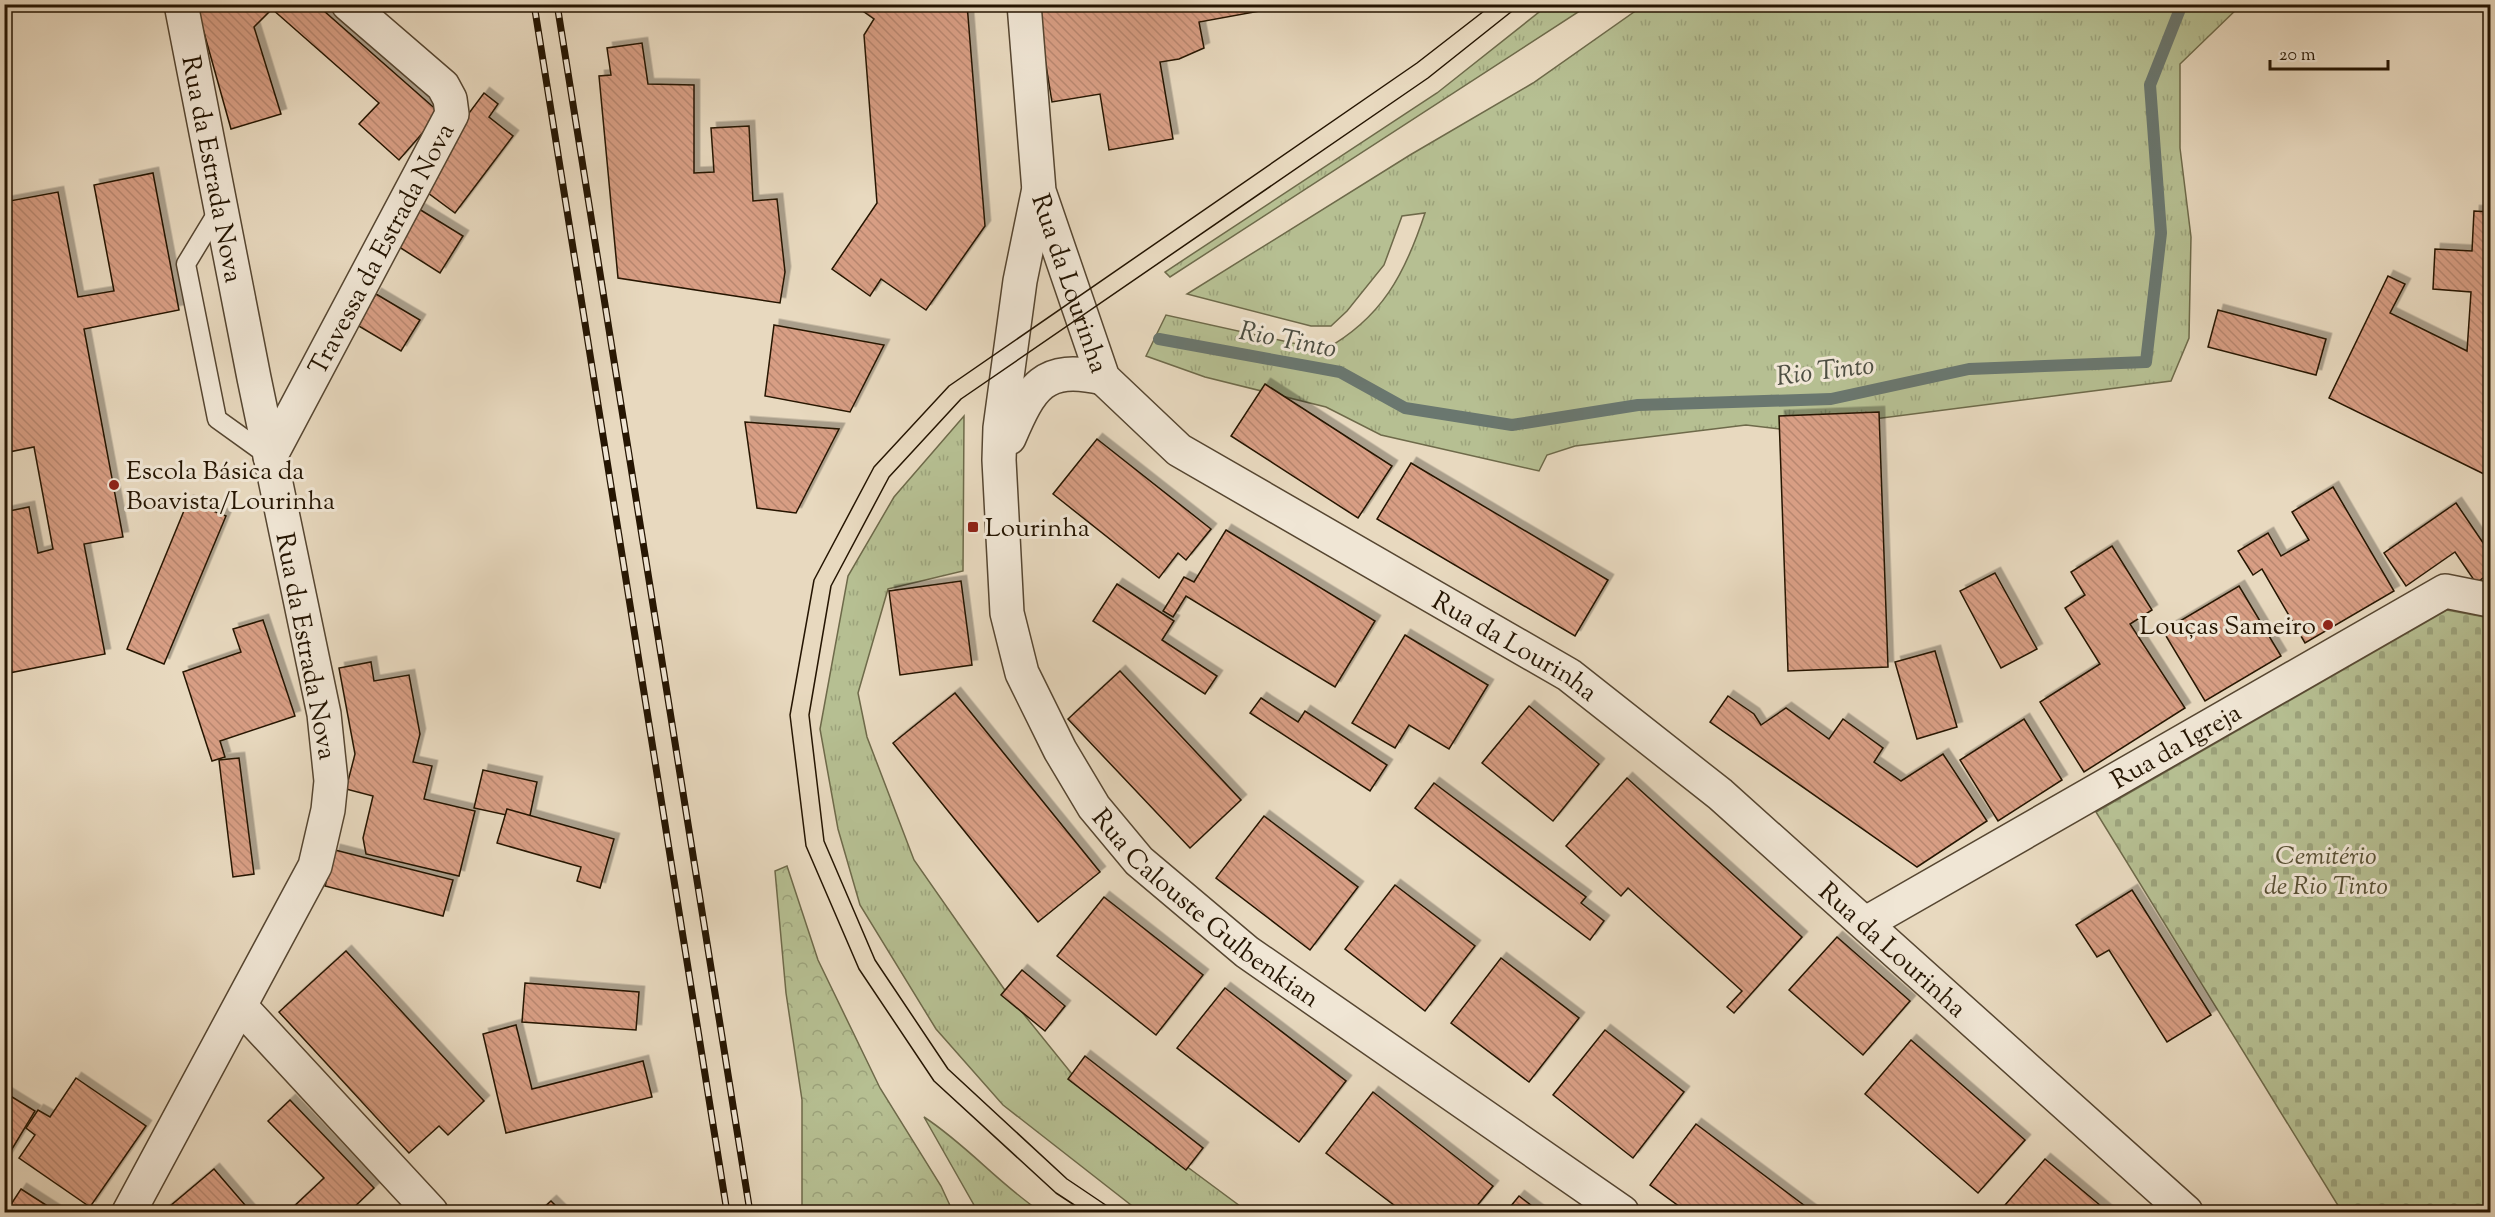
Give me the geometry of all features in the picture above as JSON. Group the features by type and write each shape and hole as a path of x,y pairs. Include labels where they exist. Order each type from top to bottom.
{"street":[{"name":"Rua da Estrada Nova","path":"130,1212 315,866 328,810 331,781 324,714 270,457 181,4"},
{"name":"Travessa da Estrada Nova","path":"270,457 452,114 450,99 443,86 348,4"},
{"name":"Rua da Lourinha","path":"1024,4 1039,191 1103,378 1179,450 1569,675 1720,794 2186,1212"},
{"name":"Rua Calouste Gulbenkian","path":"1039,191 1020,281 1000,428 999,460 1007,613 1022,673 1060,750 1094,807 1139,861 1247,952 1622,1212"},
{"name":"Rua Calouste Gulbenkian","path":"999,460 1025,401 1053,375 1079,373 1103,378"},
{"name":"Rua da Igreja","path":"1866,923 2445,591 2490,600"},
{"path":"241,1006 431,1212"}],"lane":[{"path":"220,208 186,264 217,419 270,457"}],"green space":[{"path":"1548,5 1589,5 1170,277 1165,272 1437,93"},
{"path":"1644,5 2241,5 2180,64 2180,148 2191,237 2189,338 2171,381 1788,430 1746,425 1575,446 1547,455 1539,471 1381,435 1326,407 1205,377 1146,356 1166,315 1324,350 1344,337 1376,309 1389,292 1409,256 1425,213 1402,216 1384,265 1347,311 1331,326 1311,326 1187,294 1410,155 1533,83"},
{"path":"964,416 963,571 888,589 858,693 867,737 914,860 1009,996 1076,1079 1120,1117 1248,1212 1140,1212 1003,1105 936,1029 860,905 838,829 820,729 848,576 894,497"},
{"name":"Cemitério de Rio Tinto","path":"2447,610 2490,618 2490,1212 2342,1212 2096,812"},
{"path":"787,866 818,960 880,1088 941,1186 953,1212 802,1212 802,1100 786,993 775,871"},
{"path":"924,1117 955,1140 1041,1212 978,1212"}],"building":[{"path":"196,4 261,4 269,12 254,27 281,114 231,129"},
{"path":"276,4 316,4 440,113 399,160 359,124 379,103 272,9"},
{"path":"860,4 967,4 985,226 926,310 881,279 870,296 832,269 877,203 864,35 874,19 860,9"},
{"path":"1036,4 1298,4 1199,22 1204,48 1179,59 1160,62 1173,139 1109,150 1100,94 1052,102"},
{"path":"642,43 648,84 694,85 694,173 714,172 711,128 749,126 753,201 777,199 785,272 780,303 618,278 599,76 611,75 607,48"},
{"path":"484,93 498,104 489,117 513,136 455,213 416,184"},
{"path":"153,173 179,310 84,329 123,537 84,544 105,654 4,674 4,512 29,507 38,553 53,549 34,447 4,453 4,202 58,192 78,297 114,291 94,185"},
{"path":"419,209 463,236 440,273 396,245"},
{"path":"2474,211 2490,212 2490,477 2329,398 2388,276 2405,284 2390,313 2467,351 2471,292 2433,289 2435,249 2472,251"},
{"path":"376,294 420,320 401,351 357,325"},
{"path":"2218,310 2326,339 2316,375 2208,347"},
{"path":"774,325 884,345 850,412 765,396"},
{"path":"1265,384 1392,466 1358,518 1231,436"},
{"path":"1879,412 1888,667 1788,671 1779,416"},
{"path":"745,422 839,429 796,513 757,508"},
{"path":"1097,439 1211,529 1186,560 1178,553 1159,578 1053,494"},
{"path":"1411,463 1608,580 1575,636 1377,519"},
{"path":"2333,487 2394,591 2305,643 2262,569 2253,575 2238,551 2268,533 2281,556 2309,540 2292,512"},
{"path":"188,501 226,516 164,664 127,649"},
{"path":"2456,503 2490,553 2490,573 2476,583 2455,552 2406,586 2384,553"},
{"path":"1226,530 1375,621 1335,687 1186,596 1173,617 1163,611 1184,577 1194,582"},
{"path":"2112,546 2152,610 2130,624 2185,708 2084,772 2040,702 2100,664 2065,608 2085,595 2071,572"},
{"path":"1995,573 2037,649 2001,668 1960,591"},
{"path":"961,581 972,665 900,675 889,591"},
{"path":"1117,584 1174,621 1162,640 1217,676 1205,694 1093,621"},
{"path":"2239,586 2281,656 2205,701 2163,631"},
{"path":"263,620 295,716 220,741 225,757 212,761 183,672 241,652 233,629"},
{"path":"1405,635 1488,685 1449,749 1409,725 1395,748 1352,723"},
{"path":"1935,651 1957,727 1917,739 1895,662"},
{"path":"371,662 374,681 409,675 420,734 413,762 432,766 424,799 475,811 459,876 366,854 363,838 373,796 346,789 355,754 339,668"},
{"path":"1120,671 1241,800 1190,848 1068,719"},
{"path":"955,693 1100,872 1038,922 893,743"},
{"path":"1728,696 1754,714 1761,725 1786,708 1829,739 1843,719 1883,748 1874,762 1901,781 1943,754 1987,821 1917,867 1710,722"},
{"path":"1261,698 1298,722 1305,711 1387,765 1370,791 1250,713"},
{"path":"1529,706 1599,764 1553,821 1482,763"},
{"path":"2024,719 2062,780 1998,821 1960,760"},
{"path":"239,758 254,874 233,877 219,760"},
{"path":"483,770 537,782 529,820 474,808"},
{"path":"1627,778 1802,937 1734,1013 1727,1007 1742,991 1628,888 1621,896 1566,846"},
{"path":"1434,783 1586,897 1581,903 1604,921 1590,940 1415,808"},
{"path":"507,809 614,839 600,888 577,881 581,867 497,843"},
{"path":"1264,816 1358,887 1310,950 1216,878"},
{"path":"335,850 453,880 443,916 325,886"},
{"path":"1395,885 1475,946 1425,1011 1345,949"},
{"path":"2132,890 2211,1015 2167,1042 2109,950 2097,957 2076,925"},
{"path":"1104,897 1203,975 1156,1035 1057,956"},
{"path":"1837,937 1910,1001 1863,1055 1789,990"},
{"path":"346,951 484,1101 448,1135 439,1126 409,1153 279,1012"},
{"path":"1501,958 1579,1018 1529,1082 1451,1023"},
{"path":"1022,970 1065,1006 1045,1031 1001,995"},
{"path":"525,983 639,992 636,1030 522,1022"},
{"path":"1225,988 1346,1081 1299,1142 1177,1048"},
{"path":"516,1025 532,1089 643,1061 652,1097 506,1133 483,1034"},
{"path":"1605,1030 1684,1092 1633,1158 1553,1095"},
{"path":"1911,1040 2025,1140 1978,1193 1865,1094"},
{"path":"1085,1056 1203,1148 1186,1170 1068,1079"},
{"path":"76,1078 146,1126 90,1207 19,1158 35,1135 26,1128 38,1110 50,1117"},
{"path":"4,1092 35,1111 6,1159 4,1158"},
{"path":"1373,1092 1493,1186 1472,1212 1403,1212 1326,1153"},
{"path":"290,1100 374,1188 349,1212 288,1212 324,1178 268,1121"},
{"path":"1696,1124 1813,1212 1687,1212 1650,1185"},
{"path":"2045,1159 2108,1212 1999,1212"},
{"path":"214,1169 251,1212 163,1212"},
{"path":"21,1189 57,1212 6,1212"},
{"path":"1519,1196 1540,1212 1506,1212"},
{"path":"551,1201 562,1212 539,1212"}],"waterway":[{"name":"Rio Tinto","path":"1159,339 1340,372 1405,408 1512,425 1638,405 1831,399 1969,369 2146,362 2161,233 2150,85 2182,4"}],"tram line":[{"path":"1085,1212 1056,1193 934,1081 859,969 806,846 790,715 814,580 874,467 949,386 1417,63 1493,4"},
{"path":"1116,1212 1067,1179 948,1069 875,960 824,841 809,715 831,586 889,477 961,399 1428,78 1521,4"}],"railway":[{"path":"534,4 727,1212"},
{"path":"557,4 750,1212"}],"place":[{"name":"Escola Básica da Boavista/Lourinha","path":"114,485"},
{"name":"Lourinha","path":"973,527"},
{"name":"Louças Sameiro","path":"2328,625"}]}
